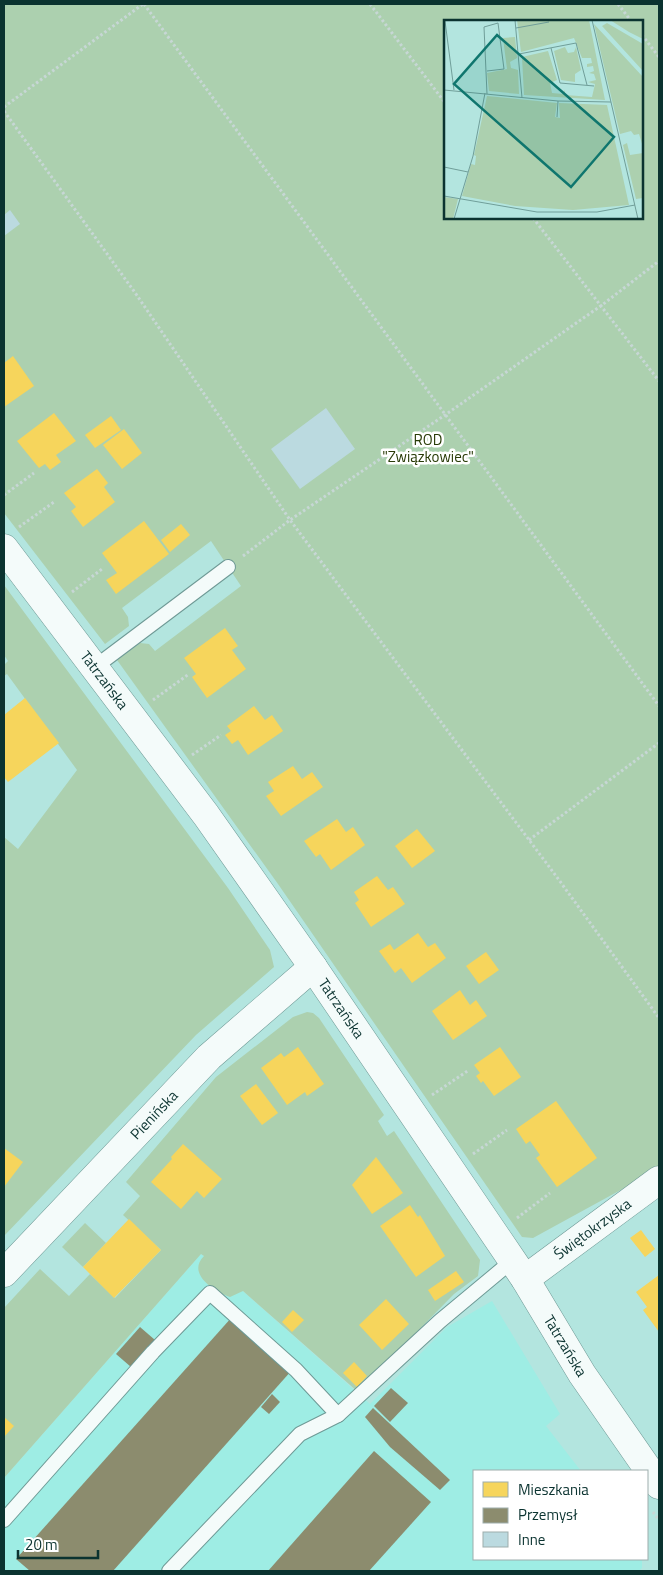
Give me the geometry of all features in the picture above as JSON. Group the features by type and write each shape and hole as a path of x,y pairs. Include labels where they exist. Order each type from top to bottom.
{"street":[{"name":"Tatrzańska","path":"8,540 95,667 206,815 313,967 518,1270 582,1374 659,1485"},
{"name":"Pienińska","path":"4,1273 209,1057 313,967"},
{"name":"Świętokrzyska","path":"518,1270 659,1180"}],"lane":[{"path":"95,667 228,567"},
{"path":"170,1571 300,1434 338,1416 440,1321 518,1270"},
{"path":"4,1520 147,1359 210,1293 296,1370 338,1416"}],"path":[{"path":"659,706 144,4 4,109 136,294 290,520 529,840 659,1018"},
{"path":"370,4 444,101"},
{"path":"618,4 631,20"},
{"path":"643,35 659,57"},
{"path":"534,219 659,381"},
{"path":"228,567 290,520 602,305 659,261"},
{"path":"4,495 34,473"},
{"path":"8,540 54,502"},
{"path":"71,593 102,569"},
{"path":"152,701 189,674"},
{"path":"529,840 659,744"},
{"path":"424,1100 469,1070"},
{"path":"472,1155 507,1130"},
{"path":"515,1219 550,1194"}],"shaded area":[{"path":"201,1254 370,1404 447,1327 492,1301 560,1414 546,1426 580,1470 473,1470 473,1560 642,1560 642,1568 639,1571 4,1571 4,1478"}],"green space":[{"name":"ROD \"Związkowiec\"","path":"4,4 659,4 659,1169 533,1238 522,1237 278,884 117,660 140,643 149,644 155,651 241,586 211,541 122,608 128,617 129,626 105,644 4,513"},
{"path":"4,585 228,888 270,950 274,967 196,1035 4,1236 4,837 18,849 77,770 7,674 4,676 4,665 8,661 4,655"},
{"path":"307,1012 313,1013 319,1018 384,1115 378,1121 387,1136 394,1131 480,1260 478,1276 454,1294 358,1392 243,1291 230,1297 210,1287 200,1276 198,1269 199,1263 204,1256 201,1254 4,1478 4,1308 40,1269 69,1296 90,1274 115,1298 161,1250 123,1215 140,1196 126,1182 216,1077 293,1017"},
{"path":"85,1223 106,1243 83,1267 62,1247"}],"building: Mieszkania":[{"path":"13,356 34,386 4,407 4,363"},
{"path":"54,413 76,441 56,455 61,462 50,470 45,464 39,468 17,441"},
{"path":"111,416 121,430 95,448 85,435"},
{"path":"124,429 142,453 122,469 103,445"},
{"path":"97,469 108,483 104,487 115,502 83,527 71,511 76,507 64,493"},
{"path":"144,521 169,554 116,594 106,580 117,573 102,553"},
{"path":"181,524 190,535 170,552 161,540"},
{"path":"225,628 238,646 232,650 246,669 207,698 192,677 196,674 184,658"},
{"path":"25,698 59,743 8,782 4,777 4,715"},
{"path":"254,706 265,720 272,715 283,731 248,755 238,740 232,744 225,735 231,731 227,726"},
{"path":"293,766 302,779 312,772 323,787 281,816 266,796 274,791 268,782"},
{"path":"337,819 346,832 353,827 365,845 331,870 320,854 316,857 304,841"},
{"path":"417,829 435,851 412,868 395,846"},
{"path":"377,876 388,890 393,887 405,904 371,927 355,903 359,900 354,892"},
{"path":"418,933 428,947 435,943 446,958 412,983 401,968 395,973 379,951 390,944 394,950"},
{"path":"486,952 499,970 479,984 466,966"},
{"path":"460,990 470,1005 476,1000 487,1016 453,1040 432,1011"},
{"path":"298,1047 324,1084 307,1096 305,1092 287,1105 261,1068 281,1053 284,1057"},
{"path":"500,1047 521,1077 494,1096 483,1081 481,1083 476,1076 480,1073 474,1065"},
{"path":"256,1084 278,1113 262,1125 240,1096"},
{"path":"556,1101 597,1158 557,1187 536,1158 540,1155 530,1141 526,1144 516,1129"},
{"path":"183,1144 222,1179 204,1198 197,1191 181,1209 151,1182"},
{"path":"4,1148 23,1162 4,1187"},
{"path":"376,1157 403,1193 372,1214 352,1185"},
{"path":"410,1205 418,1217 420,1215 445,1256 416,1277 380,1226"},
{"path":"129,1219 161,1250 114,1298 83,1267"},
{"path":"641,1230 655,1249 645,1257 630,1238"},
{"path":"456,1271 464,1282 435,1301 428,1290"},
{"path":"659,1275 659,1332 643,1310 647,1307 636,1292"},
{"path":"386,1299 409,1324 382,1350 359,1325"},
{"path":"293,1310 304,1320 292,1332 282,1322"},
{"path":"354,1362 367,1376 357,1387 343,1373"},
{"path":"4,1417 14,1426 4,1437"}],"building: Przemysł":[{"path":"232,1317 292,1370 113,1571 30,1571 16,1559"},
{"path":"140,1327 155,1340 131,1367 116,1354"},
{"path":"391,1388 408,1403 390,1422 374,1406"},
{"path":"272,1394 280,1402 269,1414 261,1407"},
{"path":"373,1408 450,1480 440,1490 390,1447 365,1417"},
{"path":"374,1451 431,1502 369,1571 268,1571"}],"building: Inne":[{"path":"10,210 20,224 4,236 4,215"},
{"path":"326,408 355,449 300,489 271,449"}]}
